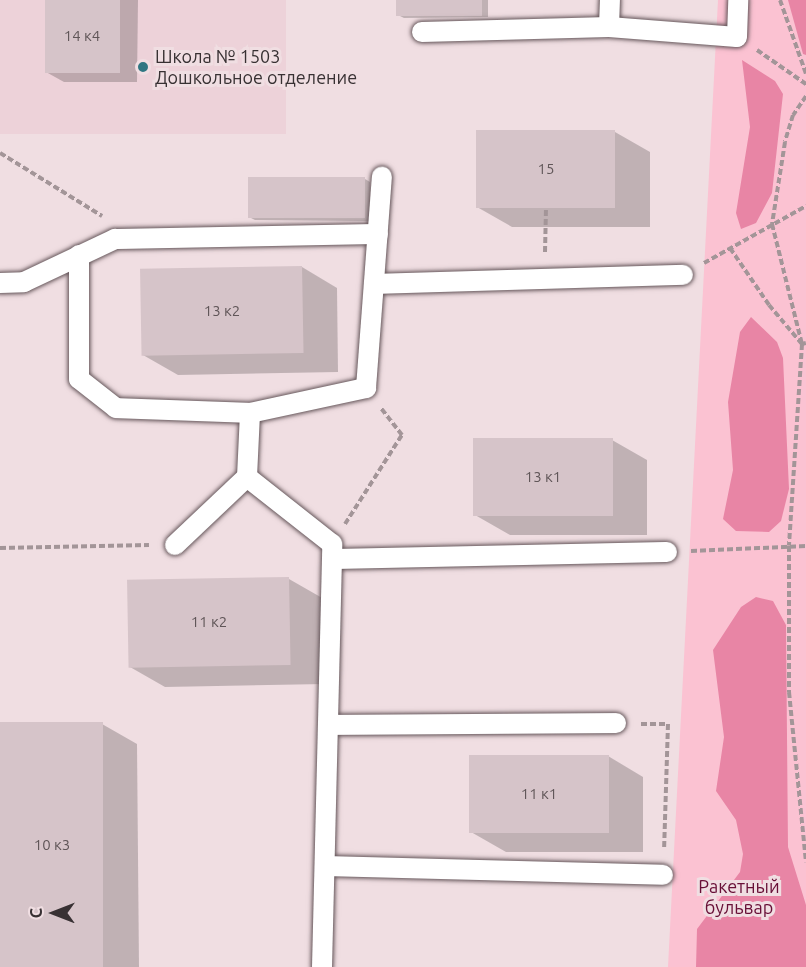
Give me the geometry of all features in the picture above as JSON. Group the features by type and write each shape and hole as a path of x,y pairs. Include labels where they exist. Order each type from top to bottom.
{"lane":[{"path":"609,27 610,0"},
{"path":"422,32 609,27 737,37 738,0"},
{"path":"79,255 79,379 116,408 250,412 366,388 382,177"},
{"path":"0,283 24,282 115,239 378,234"},
{"path":"374,284 682,275"},
{"path":"175,545 247,477 250,412"},
{"path":"247,477 332,551 667,552"},
{"path":"322,967 332,551"},
{"path":"329,725 616,723"},
{"path":"325,866 663,875"}],"path":[{"path":"780,0 806,74"},
{"path":"737,37 806,84"},
{"path":"806,96 793,115 785,141 772,224 804,344 789,546 789,692 806,862"},
{"path":"0,153 138,239"},
{"path":"682,275 806,206"},
{"path":"545,280 546,208"},
{"path":"730,248 769,306 804,344"},
{"path":"332,551 402,435 366,388"},
{"path":"0,548 175,545"},
{"path":"667,552 806,546"},
{"path":"616,723 668,724 663,875"}],"shaded area":[{"name":"Школа № 1503 Дошкольное отделение","path":"0,0 286,0 286,134 0,134"}],"green space":[{"name":"Ракетный бульвар","path":"718,0 806,0 806,967 668,967"},
{"path":"788,0 806,0 806,55 803,54"},
{"path":"742,60 775,81 783,94 772,193 756,223 741,229 736,213 750,127"},
{"path":"751,317 777,342 783,358 789,489 781,521 769,532 736,531 723,519 733,470 728,402 740,332"},
{"path":"756,597 773,601 786,625 788,847 806,905 806,967 696,967 697,929 740,872 743,854 736,820 716,791 724,737 713,650 741,607"}],"building":[{"path":"45,0 120,0 120,73 45,73"},
{"path":"396,0 482,0 482,16 396,16"},
{"path":"476,130 615,130 615,208 476,208"},
{"path":"248,177 365,177 365,218 248,218"},
{"path":"302,266 304,353 142,356 140,269"},
{"path":"473,438 613,438 613,516 473,516"},
{"path":"289,577 291,665 129,668 127,580"},
{"path":"0,722 103,722 103,967 0,967"},
{"path":"469,755 609,755 609,833 469,833"}],"place":[{"name":"Школа № 1503 Дошкольное отделение","path":"143,67"}]}
